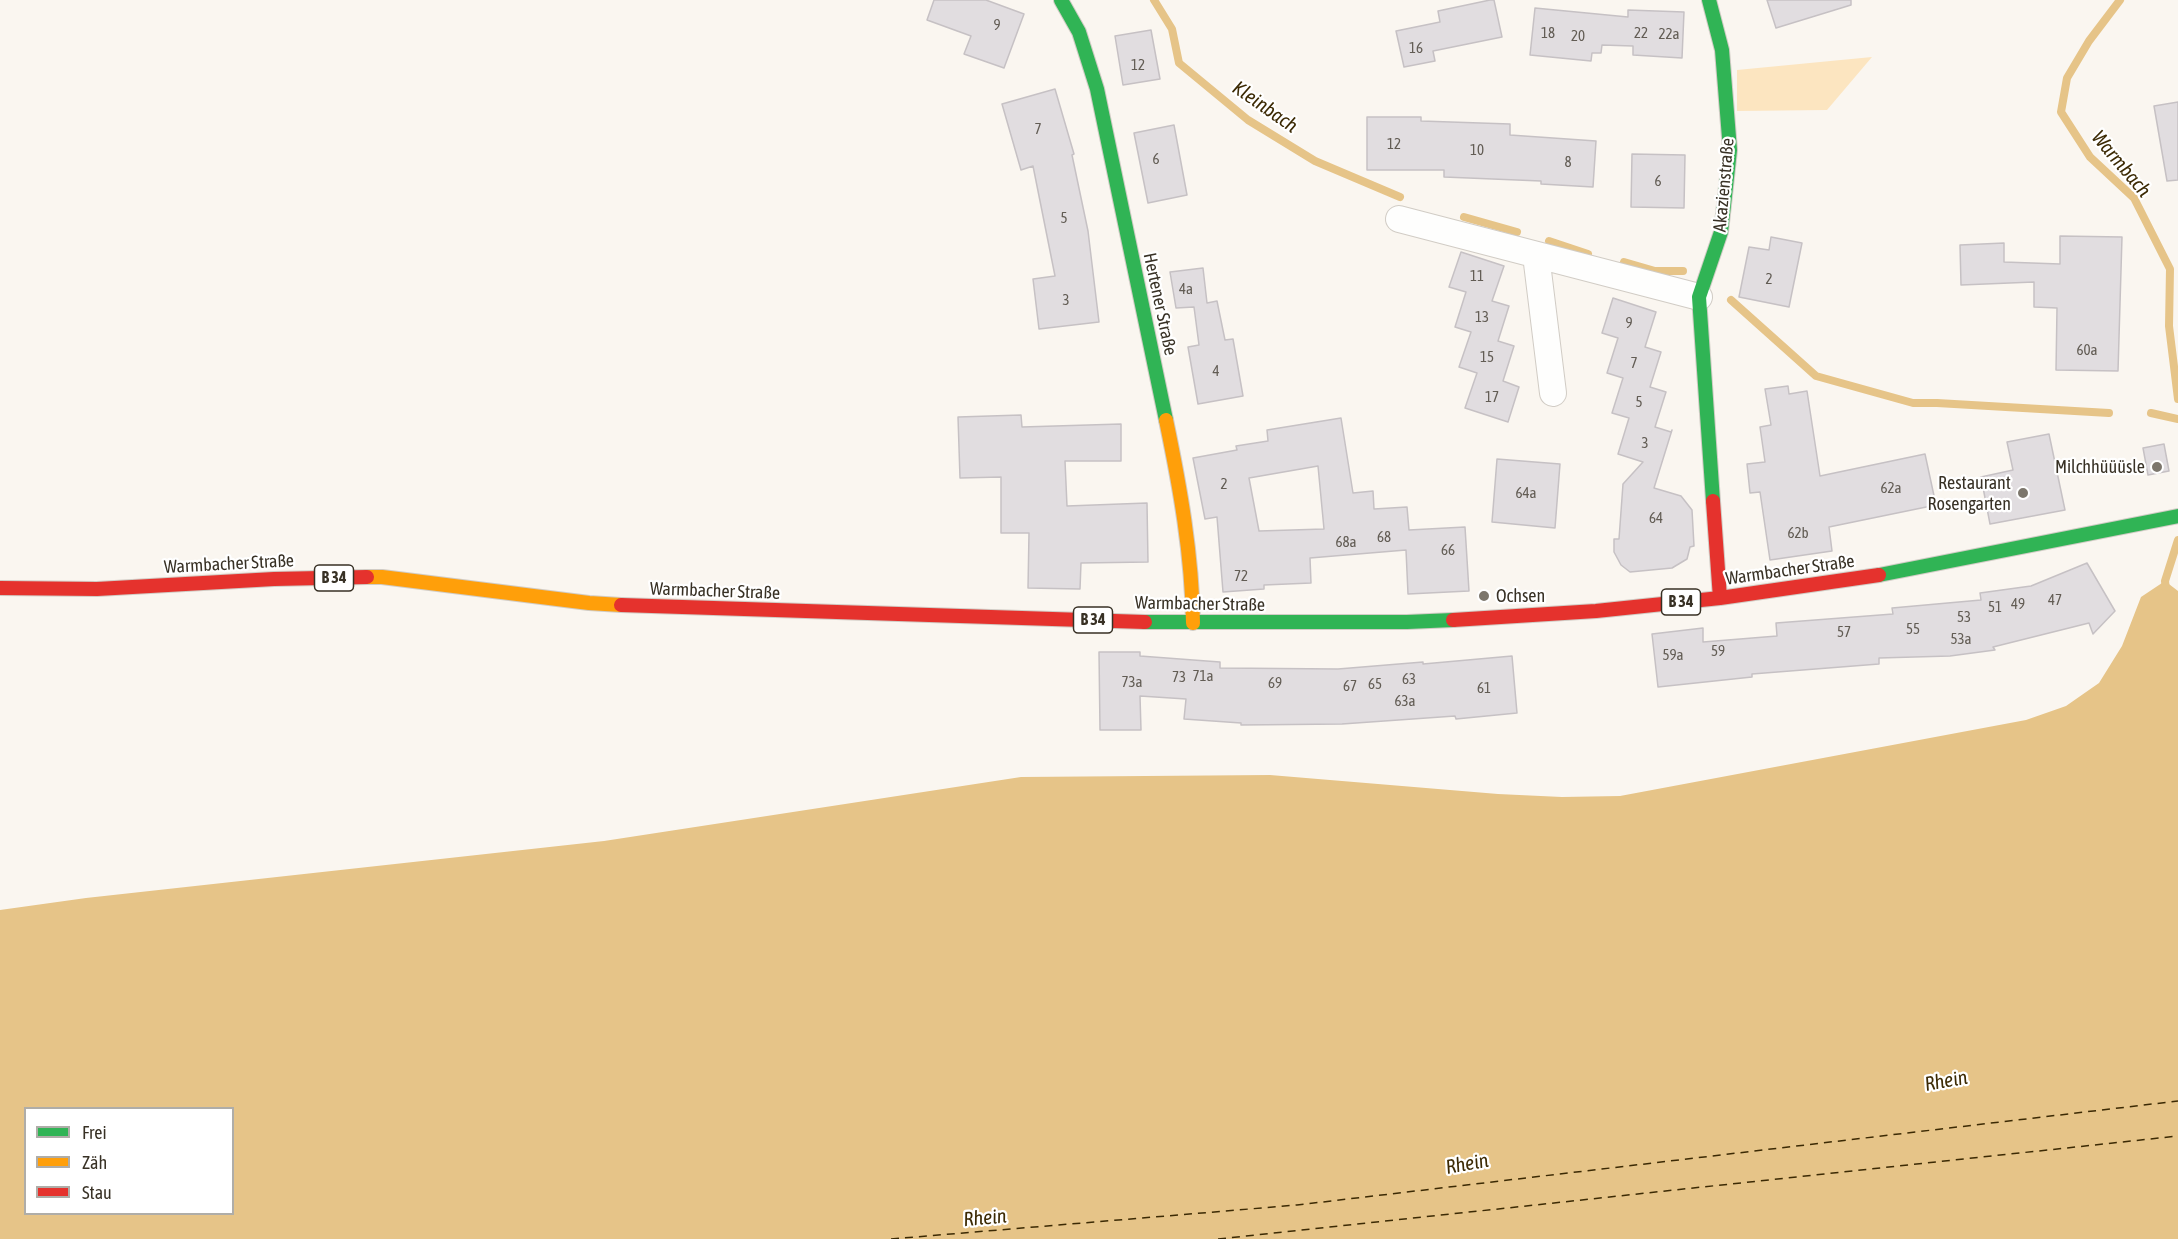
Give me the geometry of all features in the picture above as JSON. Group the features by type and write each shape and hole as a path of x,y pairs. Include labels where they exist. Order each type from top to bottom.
{"main road":[{"name":"Hertener Straße","path":"1061,0 1072,14 1085,46 1097,89 1178,479 1192,577 1193,623"},
{"name":"Akazienstraße","path":"1709,0 1722,50 1730,150 1721,232 1699,297 1720,598"},
{"name":"Warmbacher Straße","path":"0,588 97,589 274,579 382,577 589,603 655,608 1193,623 1470,619 1596,611 1720,598 1893,573 2178,516"}],"street":[{"path":"1399,219 1699,297"},
{"path":"1536,255 1553,393"}],"shaded area":[{"path":"1872,57 1827,110 1737,111 1737,70"}],"water":[{"name":"Rhein","path":"2165,581 2178,591 2178,1239 0,1239 0,910 86,898 604,841 1021,777 1270,775 1498,794 1562,797 1620,796 2026,720 2066,706 2099,683 2122,646 2141,597"}],"building":[{"path":"934,0 986,0 1024,14 1004,68 964,54 971,36 927,20"},
{"path":"1494,0 1502,37 1433,51 1435,61 1404,67 1396,31 1440,22 1438,11"},
{"path":"1767,0 1851,0 1851,5 1776,28"},
{"path":"1535,8 1628,17 1628,10 1684,12 1682,58 1633,55 1633,46 1602,45 1601,53 1592,53 1591,61 1530,55"},
{"path":"1151,30 1160,79 1123,85 1115,36"},
{"path":"1055,89 1074,154 1072,155 1088,231 1099,322 1039,329 1033,279 1055,276 1033,166 1021,170 1002,104"},
{"path":"2178,102 2178,180 2167,181 2154,106"},
{"path":"1367,117 1421,117 1421,121 1510,124 1510,135 1596,141 1593,187 1541,184 1541,181 1444,177 1444,170 1367,170"},
{"path":"1174,125 1187,195 1148,203 1134,133"},
{"path":"1632,154 1685,155 1684,208 1631,207"},
{"path":"2060,236 2122,237 2118,371 2056,370 2057,308 2034,307 2034,282 1961,285 1960,245 2004,243 2004,262 2060,264"},
{"path":"1771,237 1802,243 1789,307 1739,297 1749,247 1769,250"},
{"path":"1461,252 1504,266 1492,301 1509,306 1498,341 1514,346 1503,381 1519,387 1508,422 1465,408 1477,373 1459,367 1471,332 1455,327 1466,292 1449,287"},
{"path":"1203,268 1207,303 1217,301 1225,340 1233,339 1243,396 1198,404 1188,347 1199,345 1194,307 1176,308 1170,272"},
{"path":"1613,298 1656,312 1645,347 1661,352 1650,387 1666,392 1655,427 1671,432 1672,430 1654,488 1681,496 1692,510 1694,546 1690,547 1687,559 1672,568 1630,572 1621,565 1614,552 1614,539 1619,539 1623,484 1643,462 1618,454 1629,418 1612,413 1623,378 1607,373 1618,338 1602,333"},
{"path":"1788,386 1789,394 1807,391 1820,476 1925,454 1936,505 1829,527 1832,551 1770,560 1760,492 1750,493 1747,464 1765,462 1760,427 1771,425 1765,389"},
{"path":"1021,415 1022,427 1121,424 1121,461 1065,461 1067,506 1147,503 1148,562 1081,563 1080,589 1028,588 1029,533 1001,533 1001,477 960,478 958,417"},
{"path":"1341,418 1353,493 1373,491 1374,509 1407,507 1409,530 1465,527 1469,591 1408,594 1406,550 1310,558 1311,583 1264,585 1264,589 1223,592 1217,517 1205,519 1193,458 1237,450 1236,446 1268,441 1267,430","holes":["1318,466 1324,529 1259,531 1249,478"]},
{"name":"Restaurant Rosengarten","path":"2049,434 2065,510 1990,524 1981,477 2013,470 2007,442"},
{"path":"2164,444 2169,471 2148,475 2143,448"},
{"path":"1497,459 1560,464 1555,528 1492,522"},
{"path":"2087,563 2115,611 2093,634 2089,623 1993,647 1995,650 1950,656 1879,658 1879,664 1752,674 1752,677 1658,687 1652,634 1703,628 1703,642 1777,636 1776,623 1893,614 1892,608 1981,600 1980,593 2031,586"},
{"path":"1099,652 1140,652 1140,656 1220,662 1220,668 1338,669 1512,656 1517,713 1456,719 1455,716 1342,724 1241,725 1241,723 1184,719 1186,699 1140,696 1141,730 1100,730"}],"waterway":[{"name":"Kleinbach","path":"1154,0 1172,29 1179,63 1248,120 1315,161 1400,197"},
{"name":"Warmbach","path":"2120,0 2089,41 2067,78 2061,112 2090,157 2134,198 2170,269 2169,326 2178,399"},
{"path":"1464,217 1517,232"},
{"path":"1549,241 1588,254"},
{"path":"1624,262 1655,271 1683,271"},
{"path":"1731,300 1816,376 1913,403 2109,413"},
{"path":"2151,413 2178,419"},
{"name":"Warmbach","path":"2166,590 2165,581 2178,540"}],"ferry route":[{"path":"891,1239 1297,1205 2178,1101"},
{"path":"1218,1239 2178,1136"}],"traffic: fast":[{"path":"1061,0 1079,32 1097,89 1166,420"},
{"path":"1709,0 1722,50 1730,150 1721,232 1699,297 1713,501"},
{"path":"1879,575 2178,516"},
{"path":"1145,622 1453,620"}],"traffic: slow":[{"path":"1166,420 1184,521 1193,623"},
{"path":"367,577 621,605"}],"traffic: jam":[{"path":"1713,501 1720,598"},
{"path":"1453,620 1596,611 1720,598 1879,575"},
{"path":"0,588 97,589 274,579 367,577"},
{"path":"621,605 1145,622"}],"place":[{"name":"Milchhüüüsle","path":"2157,467"},
{"name":"Restaurant Rosengarten","path":"2023,493"},
{"name":"Ochsen","path":"1484,596"}]}
